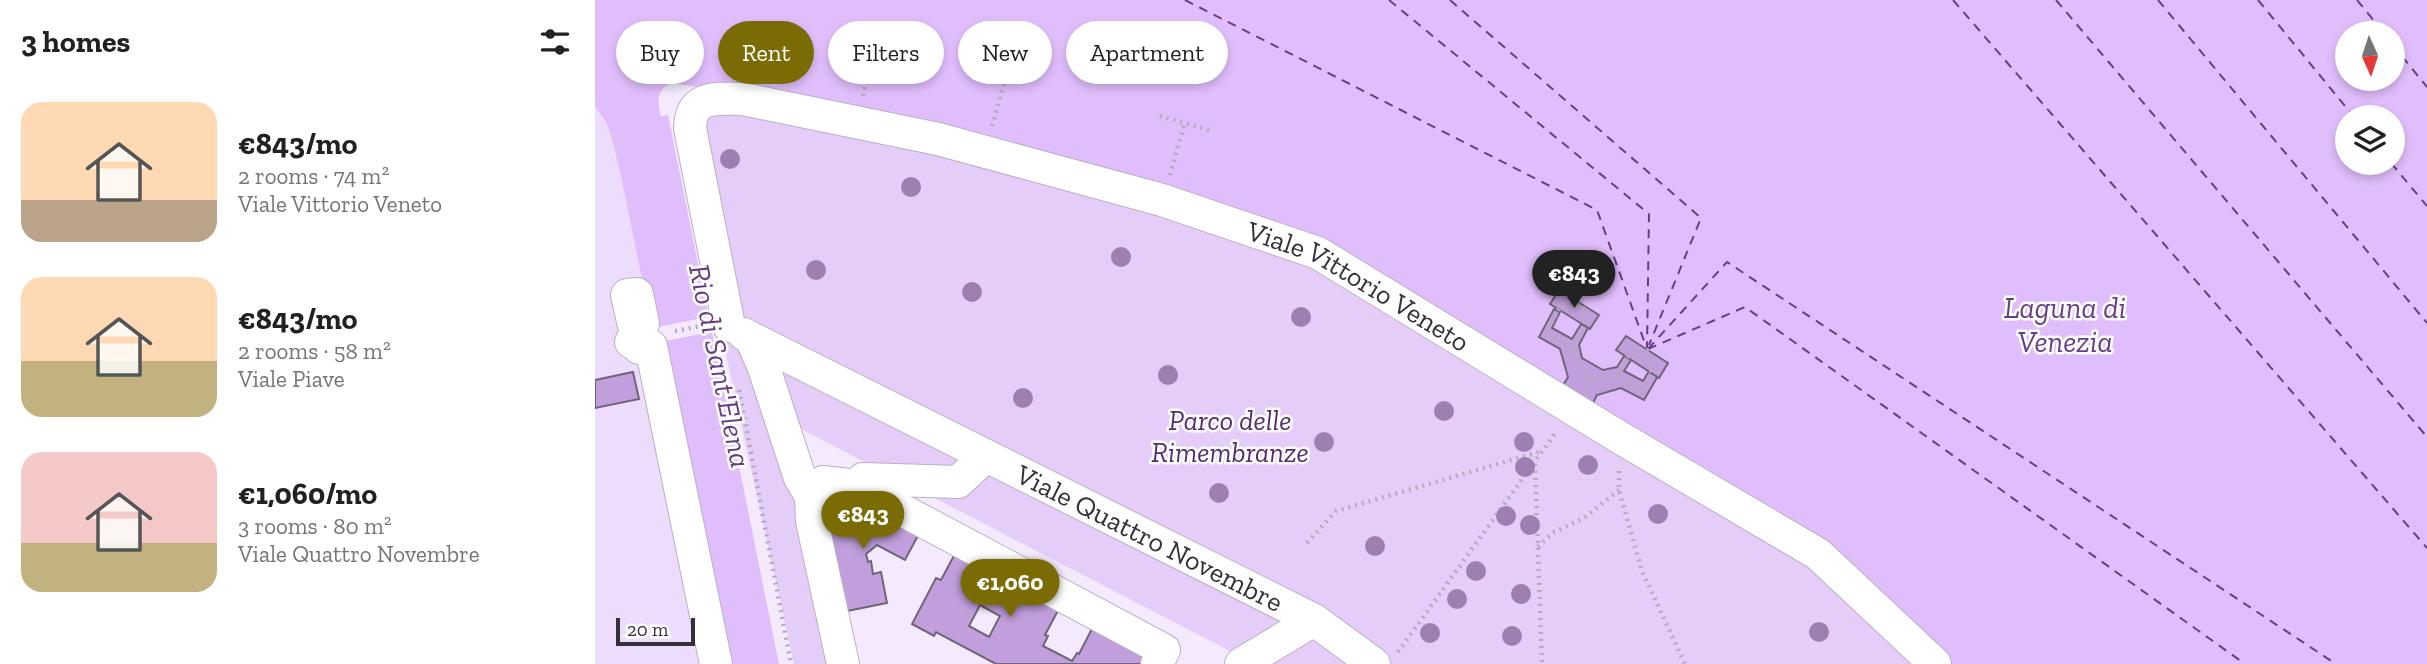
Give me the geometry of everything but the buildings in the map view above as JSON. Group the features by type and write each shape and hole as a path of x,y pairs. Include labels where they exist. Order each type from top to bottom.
{"street":[{"name":"Viale Vittorio Veneto","path":"723,328 690,128 691,114 711,99 743,99 938,139 1162,200 1318,253 1576,402 1619,437 1818,554 1935,664"},
{"name":"Viale Quattro Novembre","path":"723,328 986,456 1386,658"},
{"path":"723,328 764,368 800,478 811,496 812,521 843,664"},
{"path":"644,335 639,348 651,345 710,624 716,664"},
{"name":"Viale Quattro Novembre","path":"857,486 863,479 958,482 986,456"},
{"name":"Viale Quattro Novembre","path":"811,496 823,482 857,486 1160,657"},
{"name":"Viale Quattro Novembre","path":"1241,664 1314,620"}],"path":[{"path":"862,102 866,84"},
{"path":"991,128 1004,84"},
{"path":"1160,116 1213,131"},
{"path":"1170,176 1185,122"},
{"path":"1572,349 1585,326 1581,304 1559,309 1546,333 1572,349 1590,380"},
{"path":"644,335 723,328"},
{"path":"1386,658 1535,463 1590,380 1617,375 1643,390 1652,374 1647,349 1627,357 1617,375"},
{"path":"738,386 791,664"},
{"path":"1619,437 1619,490 1642,571 1685,664"},
{"path":"1307,543 1336,511 1543,451"},
{"path":"1535,463 1542,664"},
{"path":"1538,547 1552,533 1584,518 1619,490"}],"shaded area":[{"path":"595,107 611,137 620,171 720,664 595,664"}],"green space":[{"name":"Parco delle Rimembranze","path":"715,110 914,143 1159,210 1313,264 1809,565 1917,664 1255,664 778,417 837,664 794,664 719,322 698,123"}],"water":[{"name":"Laguna di Venezia","path":"595,0 2427,0 2427,664 1950,664 1822,544 1325,243 940,128 679,84 704,84 704,21 616,21 616,84 670,84 663,88 659,96 661,116 668,115 779,664 720,664 620,171 614,146 595,107"}],"pier":[{"path":"712,316 715,331 651,344 648,329"}],"ferry route":[{"path":"1185,0 1597,210 1647,349"},
{"path":"1389,0 1649,214 1647,348"},
{"path":"1450,0 1701,218 1649,345"},
{"path":"1953,0 2427,548"},
{"path":"2056,0 2427,437"},
{"path":"2158,0 2427,323"},
{"path":"2258,0 2344,105"},
{"path":"2357,0 2374,21"},
{"path":"2405,60 2427,87"},
{"path":"2401,175 2427,206"},
{"path":"1648,349 1727,262 2336,664"},
{"path":"1648,349 1745,307 2245,664"}],"water label":[{"name":"Rio di Sant'Elena","path":"720,366"}]}
